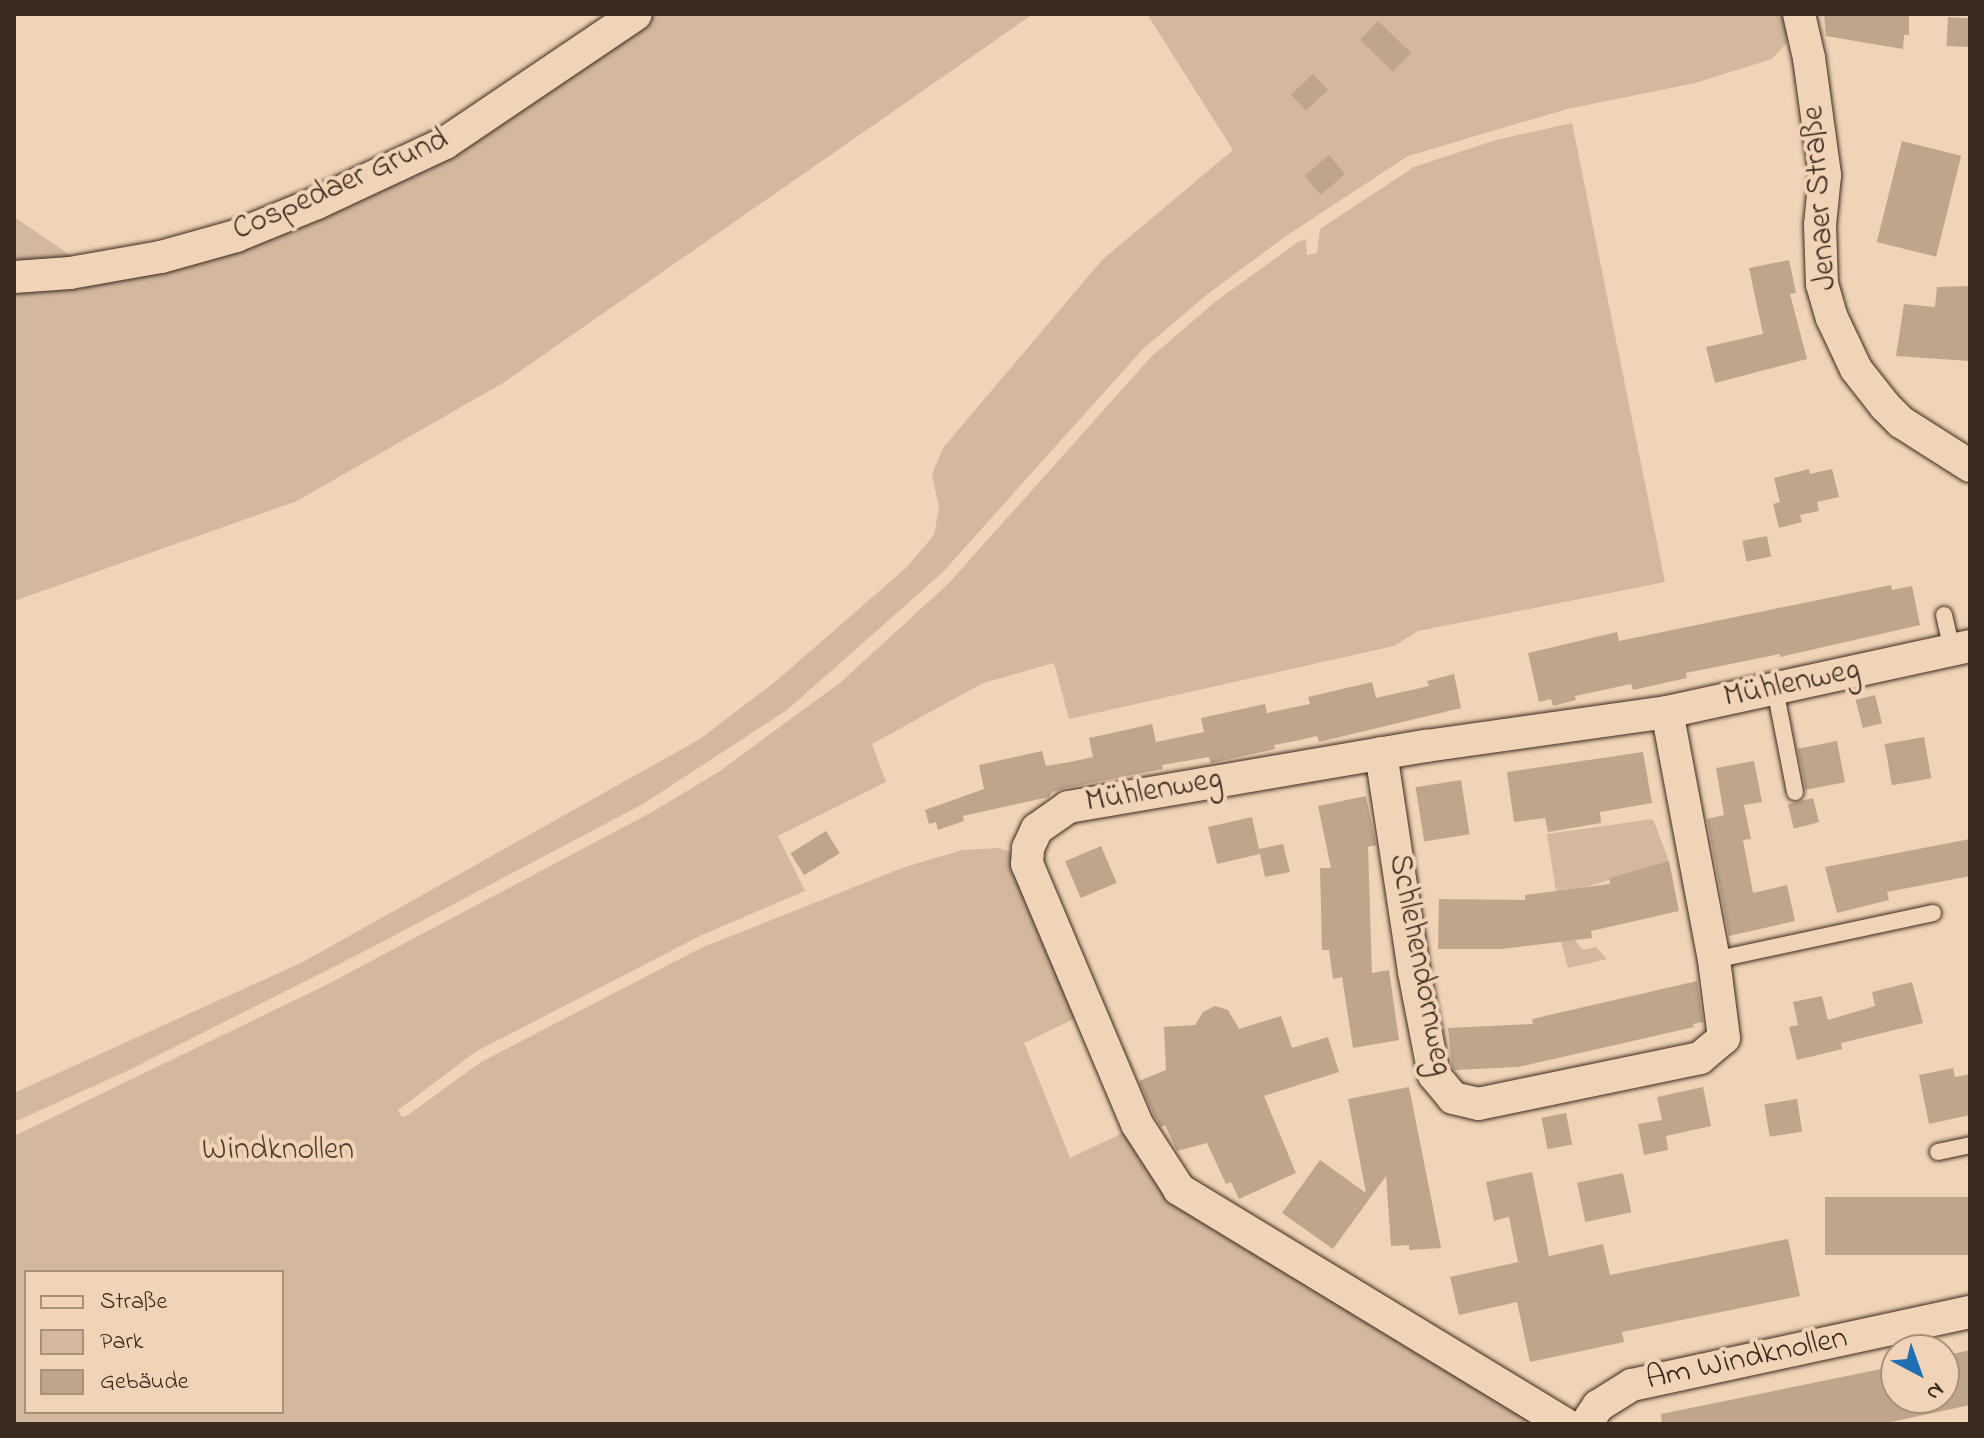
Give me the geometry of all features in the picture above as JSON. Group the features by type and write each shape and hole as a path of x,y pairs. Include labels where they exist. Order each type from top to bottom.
{"street":[{"name":"Cospedaer Grund","path":"14,277 70,273 161,257 236,236 317,203 445,143 636,14"},
{"name":"Jenaer Straße","path":"1799,14 1809,58 1825,175 1820,225 1822,284 1832,318 1856,369 1885,406 1901,422 1970,466"},
{"name":"Mühlenweg","path":"1565,1424 1179,1189 1137,1124 1027,864 1028,848 1037,829 1068,807 1381,753 1667,712 1961,648"},
{"name":"Schlehendornweg","path":"1381,753 1414,972 1434,1075 1453,1098 1478,1104 1709,1054 1724,1038 1714,960 1667,712"},
{"name":"Am Windknollen","path":"1586,1424 1598,1406 1632,1385 1970,1312"}],"lane":[{"path":"1944,615 1961,648"},
{"path":"1775,689 1795,792"},
{"path":"1714,960 1933,913"},
{"path":"1938,1152 1970,1145"}],"green space":[{"path":"652,14 1033,14 503,383 297,501 14,601 14,283 237,242"},
{"path":"1147,14 1788,14 1791,24 1786,44 1772,59 1695,83 1567,109 1408,156 1286,236 1209,293 1143,349 942,573 787,710 643,804 363,952 127,1071 14,1122 14,1093 303,962 700,739 775,682 907,567 934,535 939,508 932,474 943,448 1102,260 1233,150"},
{"name":"Windknollen","path":"1572,123 1665,582 1418,631 1394,646 1069,719 1054,663 983,683 872,744 886,782 778,836 805,891 702,935 475,1052 398,1110 402,1117 408,1115 481,1062 701,948 902,868 962,850 999,848 1009,851 1016,864 1080,1016 1024,1043 1070,1158 1129,1130 1145,1165 1548,1424 14,1424 14,1136 326,985 652,812 720,771 841,682 949,583 1151,357 1215,302 1298,242 1306,239 1307,255 1317,253 1320,229 1414,167 1496,140"},
{"path":"14,217 79,261 14,262"},
{"path":"1653,819 1669,861 1586,887 1556,891 1547,834"},
{"path":"1574,939 1583,950 1596,947 1607,959 1568,968 1561,941"}],"building":[{"path":"1824,14 1909,14 1909,35 1904,35 1903,49 1826,36"},
{"path":"1948,17 1970,18 1968,47 1946,46"},
{"path":"1378,21 1411,53 1393,72 1360,40"},
{"path":"1313,74 1328,90 1306,111 1291,94"},
{"path":"1902,141 1961,156 1936,257 1877,242"},
{"path":"1329,155 1345,174 1321,195 1304,176"},
{"path":"1789,260 1796,293 1790,294 1807,359 1715,383 1706,347 1763,334 1749,268"},
{"path":"1970,286 1970,361 1896,356 1904,304 1935,307 1937,287"},
{"path":"1809,469 1810,474 1832,469 1839,497 1817,502 1819,511 1800,515 1802,522 1779,528 1773,504 1780,502 1774,478"},
{"path":"1767,536 1771,557 1746,561 1742,541"},
{"path":"1891,585 1892,590 1912,586 1920,625 1780,657 1780,654 1686,673 1687,678 1633,690 1631,684 1575,696 1576,700 1553,706 1551,699 1539,702 1528,653 1617,632 1619,641"},
{"path":"1454,674 1461,708 1319,742 1317,736 1274,745 1275,749 1211,763 1209,757 1162,765 1163,769 1065,788 1052,792 1049,797 963,816 964,821 938,830 936,822 929,824 925,810 984,789 979,765 1042,751 1046,766 1070,762 1093,757 1089,738 1152,724 1156,742 1204,732 1201,718 1265,704 1267,713 1310,704 1308,697 1372,682 1376,698 1429,686 1427,681"},
{"path":"1875,695 1882,723 1863,728 1856,700"},
{"path":"1924,737 1931,778 1892,785 1885,744"},
{"path":"1837,741 1845,782 1806,790 1798,749"},
{"path":"1643,752 1652,803 1600,812 1601,823 1548,832 1545,818 1514,822 1507,772"},
{"path":"1754,761 1762,802 1744,805 1751,839 1743,840 1753,893 1787,885 1795,921 1729,936 1707,819 1724,815 1716,768"},
{"path":"1461,780 1470,834 1424,842 1416,787"},
{"path":"1366,796 1376,845 1368,847 1372,973 1389,970 1399,1040 1353,1048 1342,977 1333,979 1329,950 1322,950 1320,868 1331,868 1318,806"},
{"path":"1813,798 1819,822 1794,829 1788,804"},
{"path":"1252,817 1259,849 1283,844 1290,872 1265,877 1260,854 1217,864 1208,827"},
{"path":"826,831 840,853 804,875 790,853"},
{"path":"1970,839 1970,876 1887,892 1889,900 1837,913 1825,867"},
{"path":"1101,846 1117,883 1081,898 1065,861"},
{"path":"1669,861 1679,911 1591,931 1592,938 1502,949 1438,949 1439,899 1525,900 1525,895 1610,884 1609,878"},
{"path":"1697,981 1703,1022 1693,1024 1694,1027 1518,1067 1455,1070 1452,1067 1448,1028 1533,1024 1532,1019"},
{"path":"1912,982 1923,1023 1841,1043 1842,1049 1797,1060 1789,1027 1798,1025 1793,1002 1822,996 1828,1020 1875,1006 1872,992"},
{"path":"1215,1006 1228,1010 1239,1029 1281,1016 1292,1048 1328,1037 1339,1072 1264,1096 1296,1173 1239,1199 1231,1182 1226,1184 1207,1143 1177,1151 1165,1125 1161,1127 1154,1115 1139,1081 1166,1070 1164,1027 1195,1025 1203,1012"},
{"path":"1953,1068 1955,1077 1970,1074 1970,1115 1929,1124 1919,1075"},
{"path":"1409,1087 1441,1248 1409,1250 1409,1245 1391,1246 1386,1176 1333,1249 1282,1213 1320,1160 1366,1193 1348,1099"},
{"path":"1703,1087 1711,1126 1666,1136 1668,1150 1644,1155 1638,1124 1662,1120 1657,1097"},
{"path":"1797,1099 1802,1132 1770,1137 1764,1104"},
{"path":"1566,1113 1572,1144 1548,1149 1541,1118"},
{"path":"1532,1172 1549,1256 1603,1244 1610,1275 1788,1239 1800,1296 1622,1332 1624,1342 1530,1362 1517,1302 1459,1315 1450,1277 1518,1262 1509,1217 1494,1221 1486,1182"},
{"path":"1623,1173 1631,1212 1585,1222 1577,1183"},
{"path":"1825,1197 1970,1197 1970,1255 1825,1255"},
{"path":"1970,1350 1970,1405 1960,1407 1960,1352"},
{"path":"1880,1369 1880,1414 1928,1414 1882,1424 1662,1424 1661,1414"}]}
